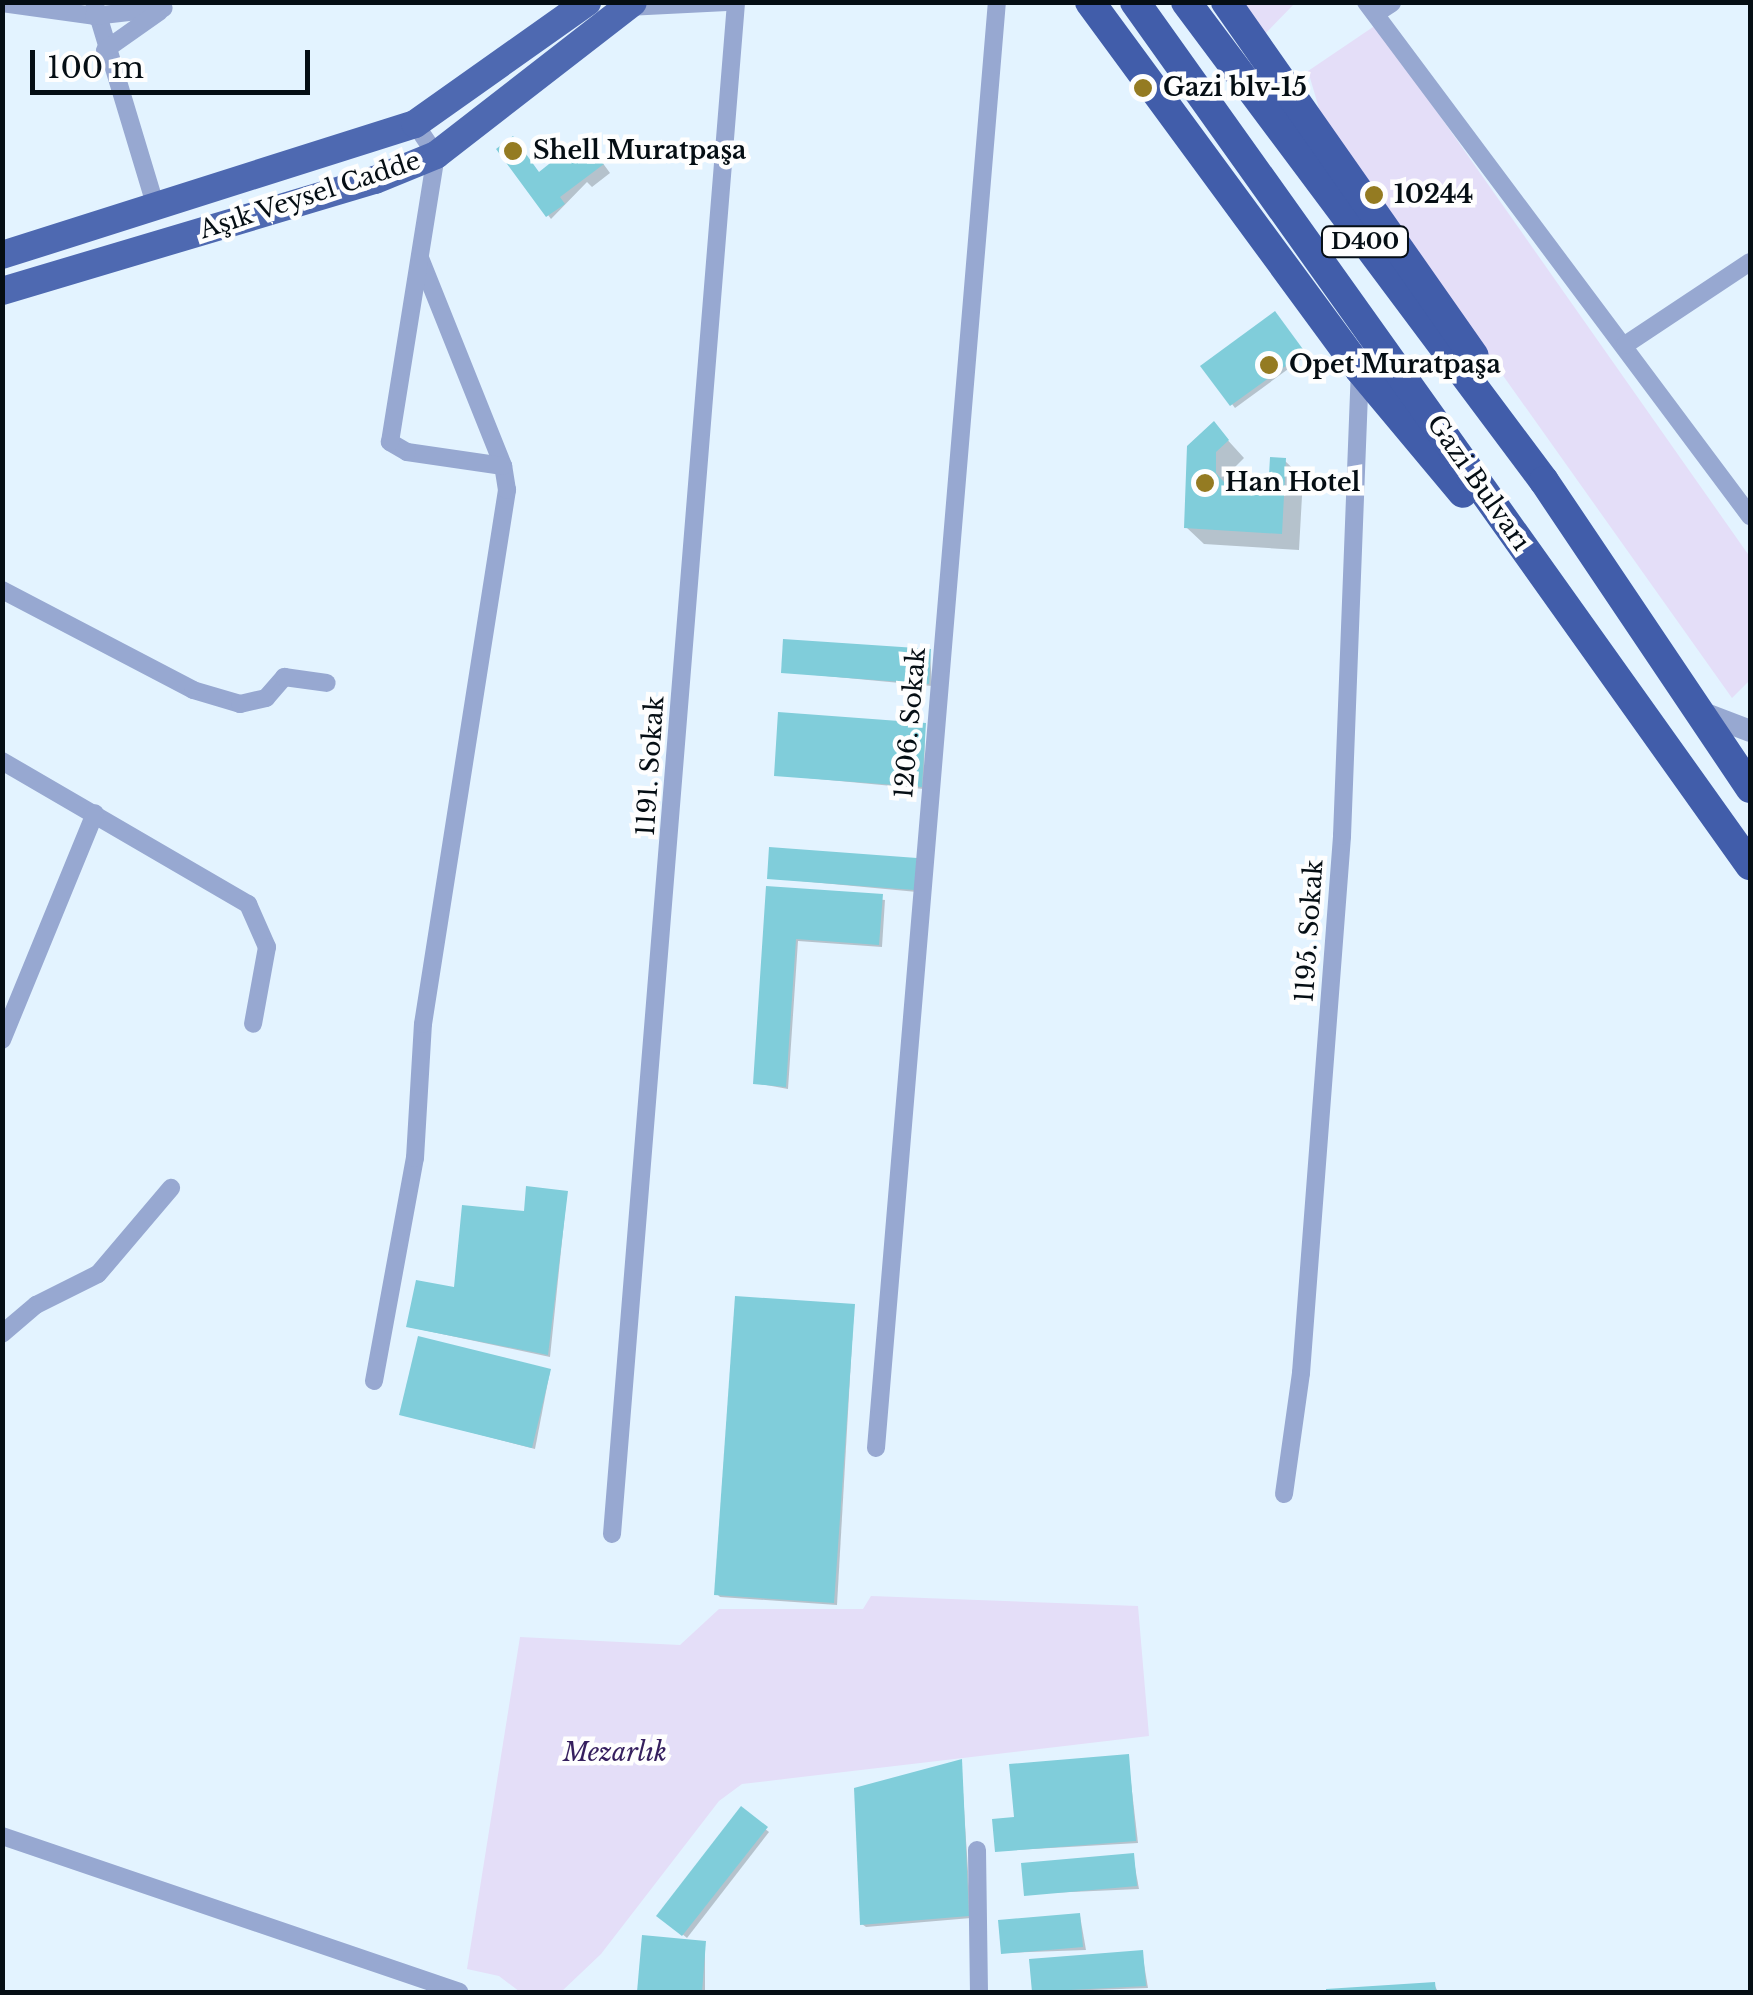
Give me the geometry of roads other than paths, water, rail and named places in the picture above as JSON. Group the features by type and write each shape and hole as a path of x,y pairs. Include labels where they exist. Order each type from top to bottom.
{"highway":[{"path":"1090,2 1360,370 1612,672"},
{"name":"Gazi Bulvarı","path":"1136,2 1750,865"},
{"name":"Gazi Bulvarı","path":"1186,2 1544,480 1750,788"},
{"path":"1226,2 1470,348 1544,480"}],"main road":[{"name":"Aşık Veysel Cadde","path":"2,255 415,124 586,2"},
{"name":"Aşık Veysel Cadde","path":"2,291 363,184 436,155 630,5"},
{"path":"348,148 363,184"}],"street":[{"path":"630,5 726,2"},
{"name":"1191. Sokak","path":"612,1534 736,2"},
{"name":"1206. Sokak","path":"876,1448 997,2"},
{"path":"2,3 94,9 168,6"},
{"path":"1377,5 1750,516"},
{"path":"105,50 168,6"},
{"path":"94,9 156,208"},
{"path":"415,124 436,155 390,442 407,452 504,466"},
{"path":"374,1380 415,1158 423,1024 506,527 504,466 420,257"},
{"path":"1625,345 1750,262"},
{"name":"1195. Sokak","path":"1284,1494 1301,1372 1341,856 1360,370"},
{"path":"2,590 208,695 240,704 266,698 284,678 327,683"},
{"path":"1694,709 1750,730"},
{"path":"2,761 248,904 267,946 253,1024"},
{"path":"2,1040 96,813"},
{"path":"2,1334 36,1305 98,1274 171,1188"},
{"path":"2,1836 459,1992"},
{"path":"977,1850 979,1992"}],"place":[{"name":"Gazi blv-15","path":"1143,88"},
{"name":"Shell Muratpaşa","path":"513,151"},
{"name":"10244","path":"1374,195"},
{"name":"Opet Muratpaşa","path":"1269,365"},
{"name":"Han Hotel","path":"1205,483"}],"park label":[{"name":"Mezarlık","path":"615,1753"}]}
